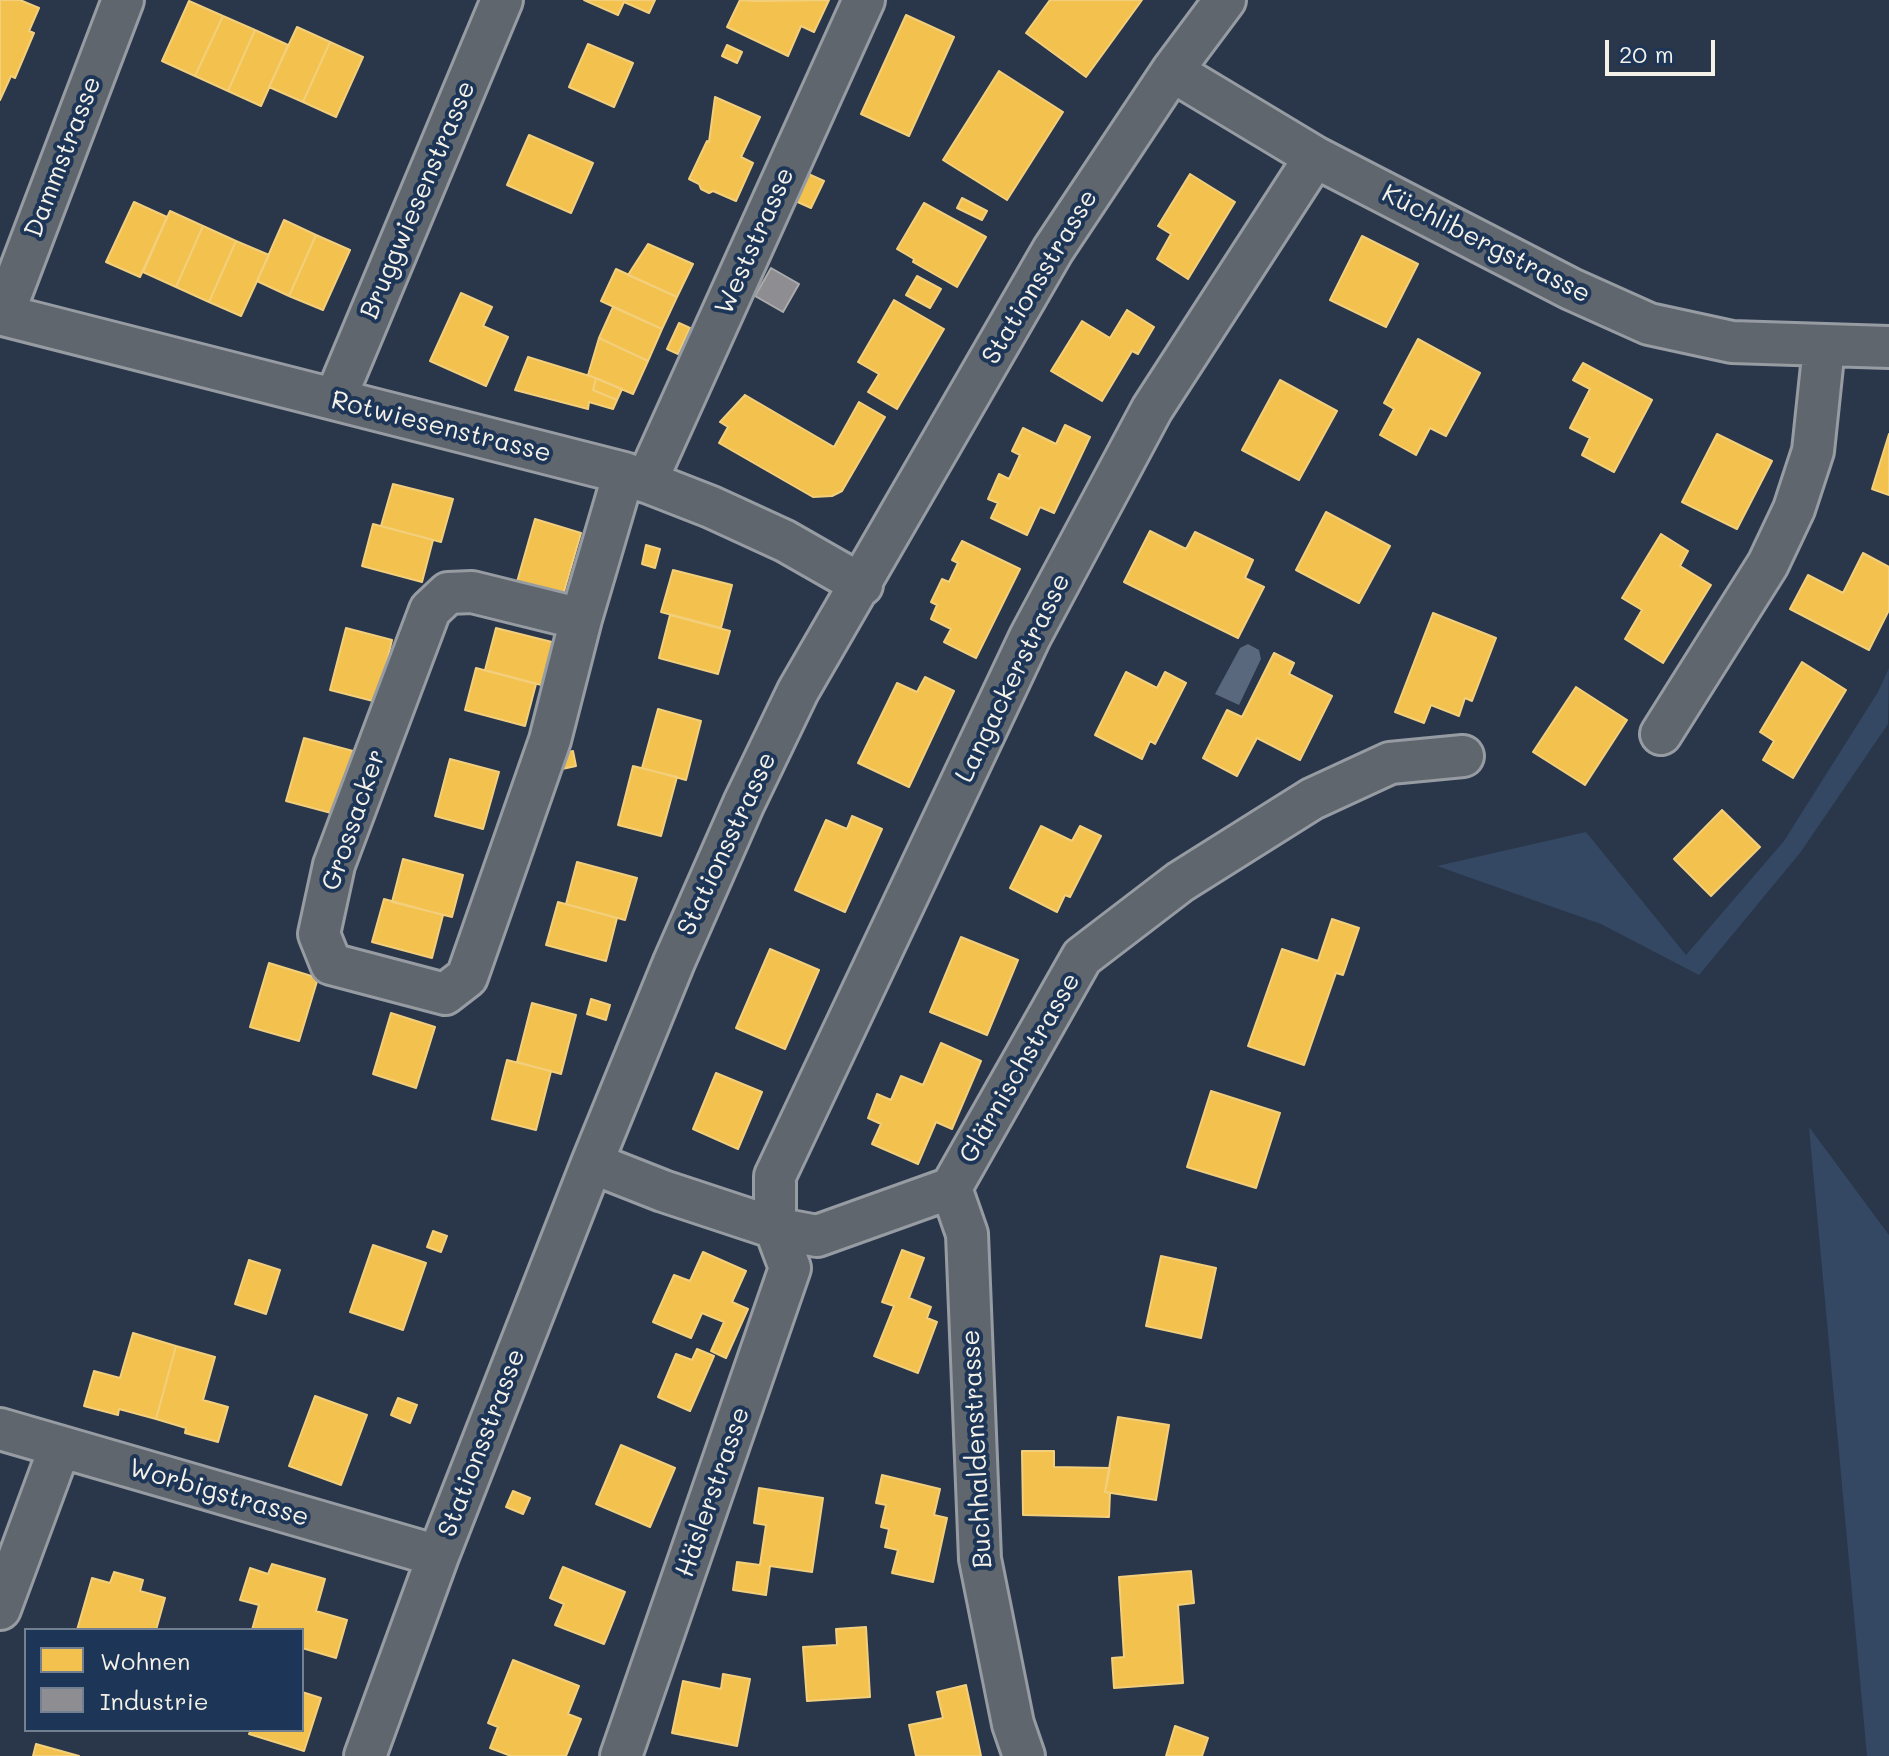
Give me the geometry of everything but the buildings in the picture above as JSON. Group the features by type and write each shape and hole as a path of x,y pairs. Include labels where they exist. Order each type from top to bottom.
{"street":[{"name":"Dammstrasse","path":"3,315 123,0"},
{"name":"Bruggwiesenstrasse","path":"335,399 502,0"},
{"name":"Weststrasse","path":"635,478 864,0"},
{"name":"Stationsstrasse","path":"365,1756 438,1556 592,1163 674,962 744,803 798,691 1053,250 1172,71 1225,0"},
{"name":"Küchlibergstrasse","path":"1172,71 1315,157 1571,289 1649,324 1732,342 1889,347"},
{"name":"Langackerstrasse","path":"775,1228 775,1176 1030,637 1152,409 1315,157"},
{"name":"Rotwiesenstrasse","path":"3,315 635,478 711,507 785,541 862,585"},
{"path":"1661,734 1768,564 1794,509 1813,451 1824,347"},
{"name":"Grossacker","path":"581,619 472,592 448,593 430,610 334,865 319,934 331,964 445,994 467,977 550,740 581,619 635,478"},
{"name":"Glärnischstrasse","path":"592,1163 663,1191 775,1228 817,1236 951,1188 1082,957 1180,882 1312,799 1390,763 1463,756"},
{"name":"Buchhaldenstrasse","path":"951,1188 967,1234 980,1559 1013,1724 1024,1756"},
{"name":"Häslerstrasse","path":"621,1756 790,1268 775,1228"},
{"name":"Worbigstrasse","path":"0,1429 438,1556"},
{"path":"0,1609 60,1447"}],"shaded area":[{"path":"1248,644 1259,650 1261,659 1239,705 1215,694 1240,648"},
{"path":"1889,668 1888,724 1800,853 1699,975 1601,924 1437,866 1586,832 1686,955 1784,841 1878,692"},
{"path":"1809,1127 1889,1235 1889,1756 1867,1756"}]}
